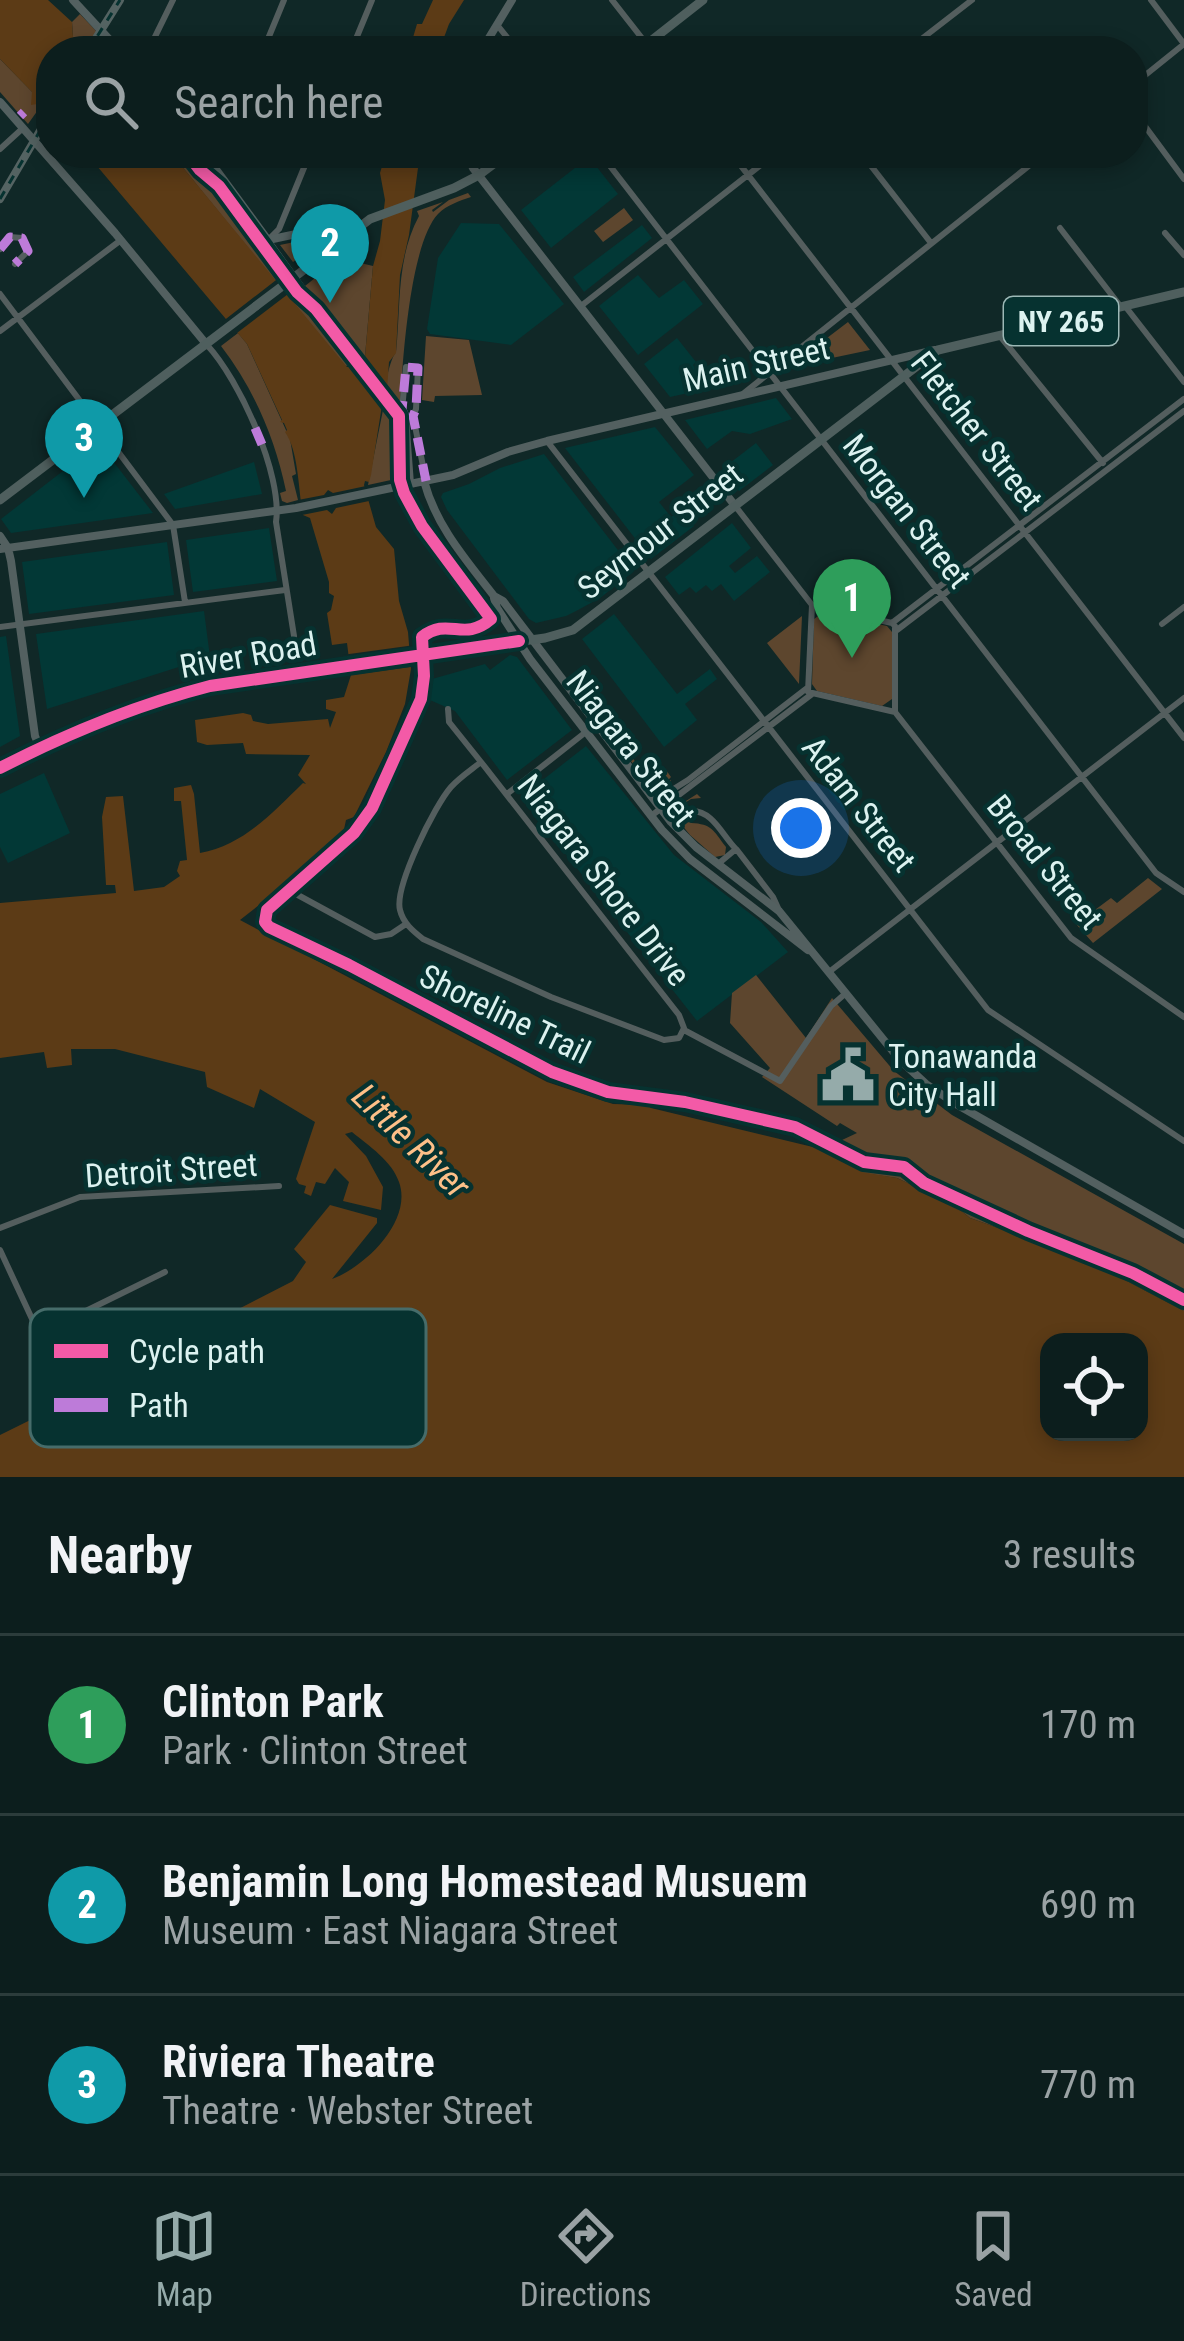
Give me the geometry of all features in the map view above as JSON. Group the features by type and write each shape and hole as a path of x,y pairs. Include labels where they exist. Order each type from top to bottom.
{"main road":[{"path":"661,36 703,0"},
{"path":"0,500 357,226 489,168"},
{"name":"Main Street","path":"938,350 1184,292"},
{"name":"Seymour Street","path":"375,661 532,640 578,628 938,350"},
{"name":"River Road","path":"0,768 94,723 173,695 375,661"}],"street":[{"path":"73,0 106,36"},
{"path":"155,36 173,0"},
{"path":"269,36 284,0"},
{"path":"357,36 372,0"},
{"path":"490,36 512,0"},
{"path":"612,0 637,36"},
{"path":"925,36 971,0"},
{"path":"1148,73 1184,44 1150,0"},
{"path":"497,24 506,36"},
{"path":"0,102 36,144"},
{"path":"0,149 22,128"},
{"path":"1148,130 1184,178"},
{"path":"57,168 216,354 241,397 269,463 294,636"},
{"path":"268,240 279,229 304,168"},
{"path":"474,168 812,605 894,626 942,596 1062,498"},
{"name":"Morgan Street","path":"611,168 1156,873 1184,892"},
{"name":"Fletcher Street","path":"743,168 1184,738"},
{"path":"581,306 757,168"},
{"path":"873,168 931,243"},
{"path":"741,395 1019,168"},
{"path":"215,169 302,287"},
{"path":"268,240 357,226"},
{"path":"0,248 19,227"},
{"path":"1060,228 1184,382"},
{"path":"1165,233 1184,255"},
{"path":"8,238 18,237 28,247 15,264"},
{"path":"0,331 122,241"},
{"path":"0,294 173,524 185,602"},
{"path":"1000,335 1105,466"},
{"name":"Main Street","path":"4,549 368,494 463,472 547,441 938,350"},
{"path":"411,484 409,417 416,409 418,368 406,368 403,410 409,417 425,481"},
{"path":"809,691 895,712 894,626 936,587 1105,466 1184,399"},
{"path":"1152,430 1184,411"},
{"name":"Adam Street","path":"547,441 988,1010 1184,1141"},
{"name":"Niagara Street","path":"425,481 439,523 658,804 718,865 779,911 896,1056 926,1084 975,1116 1184,1234"},
{"path":"0,536 21,625 40,748"},
{"path":"977,556 983,564"},
{"path":"0,627 285,590"},
{"name":"Niagara Street","path":"494,596 519,641 648,812 690,859 811,951"},
{"path":"648,812 809,691 812,605"},
{"path":"1162,624 1184,607"},
{"path":"829,972 1184,698"},
{"name":"Niagara Shore Drive","path":"448,709 449,722 507,794 680,1015 684,1030 679,1038 669,1041 585,1012 423,939 406,924 399,905 403,879 442,799 481,762"},
{"name":"Broad Street","path":"895,712 1071,938 1184,1017"},
{"path":"507,794 596,724"},
{"name":"Niagara Street","path":"692,811 708,815 779,911"},
{"path":"718,865 736,849"},
{"path":"296,894 375,937 406,924"},
{"name":"Niagara Shore Drive","path":"684,1030 780,1081 831,1006 846,993"},
{"name":"Detroit Street","path":"0,1228 80,1197 279,1186"},
{"path":"0,1250 30,1315"},
{"path":"89,1309 165,1271"}],"shaded area":[{"path":"80,14 101,36 73,36 72,22"},
{"path":"0,59 36,96 36,113 28,124 0,92"},
{"path":"183,168 210,168 300,290 340,258 373,266 365,356 344,366"},
{"path":"575,168 598,168 618,194 551,248 521,210"},
{"path":"468,193 471,197 438,214 417,262 405,337 399,471 391,480 368,485 386,380 396,352 403,266 417,211 443,202 433,212"},
{"path":"624,208 633,220 603,242 594,231"},
{"path":"461,223 499,224 564,304 511,345 430,334 427,329 438,258"},
{"path":"642,225 652,238 584,292 573,277"},
{"path":"337,233 303,260 293,262 280,245"},
{"path":"638,275 659,298 684,280 703,304 638,355 599,306"},
{"path":"848,322 870,350 789,367"},
{"path":"238,333 290,439 298,500 282,501 280,493 286,491 269,433 244,379 221,346"},
{"path":"426,336 469,340 482,395 422,400"},
{"path":"677,338 711,388 670,397 644,364"},
{"path":"776,398 792,419 750,434 732,431 707,449 685,420"},
{"path":"655,427 694,475 659,502 671,517 682,510 694,526 651,559 565,448"},
{"path":"99,443 153,513 11,533 1,519"},
{"path":"756,443 773,465 739,491 722,469"},
{"path":"544,454 634,571 578,610 536,623 441,497 500,468"},
{"path":"254,462 262,494 175,509 164,494"},
{"path":"732,523 751,548 729,566 735,573 757,556 770,572 734,601 721,584 712,591 706,585 696,593 690,587 679,595 665,577"},
{"path":"269,528 277,581 193,592 186,540"},
{"path":"167,542 174,595 29,614 22,562"},
{"path":"204,611 210,657 47,709 36,634"},
{"path":"824,612 887,626 892,632 892,699 882,706 817,691 812,684 814,619"},
{"path":"614,614 677,694 710,669 717,679 685,704 697,720 664,747 582,639"},
{"path":"802,616 799,684 767,643"},
{"path":"6,636 20,736 0,747 0,637"},
{"path":"510,655 517,657 572,730 507,780 455,711 423,697 425,681 485,664 490,670"},
{"path":"605,723 645,774 666,770 670,785 660,791 652,789"},
{"path":"586,746 674,855 761,922 788,952 697,1021 521,797"},
{"path":"44,773 70,833 8,863 0,847 0,794"},
{"path":"697,794 701,798 683,804 683,816 712,829 726,847 725,855 715,857 673,814 678,806"},
{"path":"1148,878 1162,889 1093,943 1076,924 1111,898 1117,903"},
{"path":"756,975 806,1038 832,998 894,1071 952,1115 1184,1244 1184,1311 1083,1258 970,1218 954,1205 897,1178 862,1173 832,1156 842,1140 857,1133 840,1123 837,1126 762,1077 770,1068 730,1023 732,993"}],"water":[{"path":"0,0 48,0 72,22 73,36 36,36 36,104 31,105 32,92 0,59"},
{"path":"433,0 464,0 445,36 413,36 417,24 422,24"},
{"name":"Little River","path":"99,168 183,168 347,367 365,356 385,200 382,168 418,168 400,275 396,353 389,362 387,390 391,391 382,405 371,475 364,485 376,527 394,549 411,669 405,704 343,834 240,920 547,1082 613,1104 647,1105 817,1148 862,1172 897,1178 954,1205 970,1218 1083,1258 1184,1311 1184,1477 0,1477 0,1435 30,1420 30,1447 426,1447 426,1309 238,1309 293,1281 306,1262 294,1249 330,1205 377,1218 332,1279 383,1241 393,1227 401,1197 396,1174 379,1154 352,1132 345,1134 366,1156 383,1187 381,1210 343,1201 349,1182 335,1168 325,1184 316,1182 311,1196 296,1179 315,1122 260,1089 254,1108 207,1087 205,1072 115,1049 71,1049 72,1065 47,1068 44,1052 0,1058 0,903 116,893 115,885 106,885 102,817 106,797 123,796 134,891 164,887 180,876 180,861 187,860 181,801 174,801 174,788 191,785 200,853 244,835 306,784 298,775 310,755 246,754 243,743 197,742 195,720 243,713 268,724 328,719 330,728 336,712 326,709 326,700 344,697 351,675 347,643 332,645 327,613 334,596 329,593 310,518 303,515 293,450 247,344"}],"pier":[{"path":"280,277 292,291 233,336 222,322"},
{"path":"366,486 369,501 336,508 332,514 327,510 302,515 298,500 328,490"},
{"path":"415,645 417,666 344,676 342,655"}],"railway":[{"path":"97,36 120,0"},
{"path":"0,199 36,138"}],"marked path":[{"path":"20,116 24,112"},
{"path":"0,249 10,237 22,238 28,251 15,264"},
{"path":"406,418 402,410 406,367 418,368 413,416 426,481"},
{"path":"255,428 263,447"}],"cycle path":[{"name":"Shoreline Trail","path":"198,168 219,186 297,292 316,309 399,416 404,493 422,526 491,619 472,629 440,629 422,637 421,699 372,808 354,833 267,910 269,927 552,1072 608,1092 685,1102 795,1127 864,1162 904,1167 924,1183 1133,1273 1184,1300"},
{"path":"0,768 103,721 210,686 519,641"}],"place":[{"name":"Benjamin Long Homestead Musuem","path":"330,303"},
{"name":"Riviera Theatre","path":"84,498"},
{"name":"Clinton Park","path":"852,658"},
{"name":"Tonawanda City Hall","path":"848,1075"}]}
